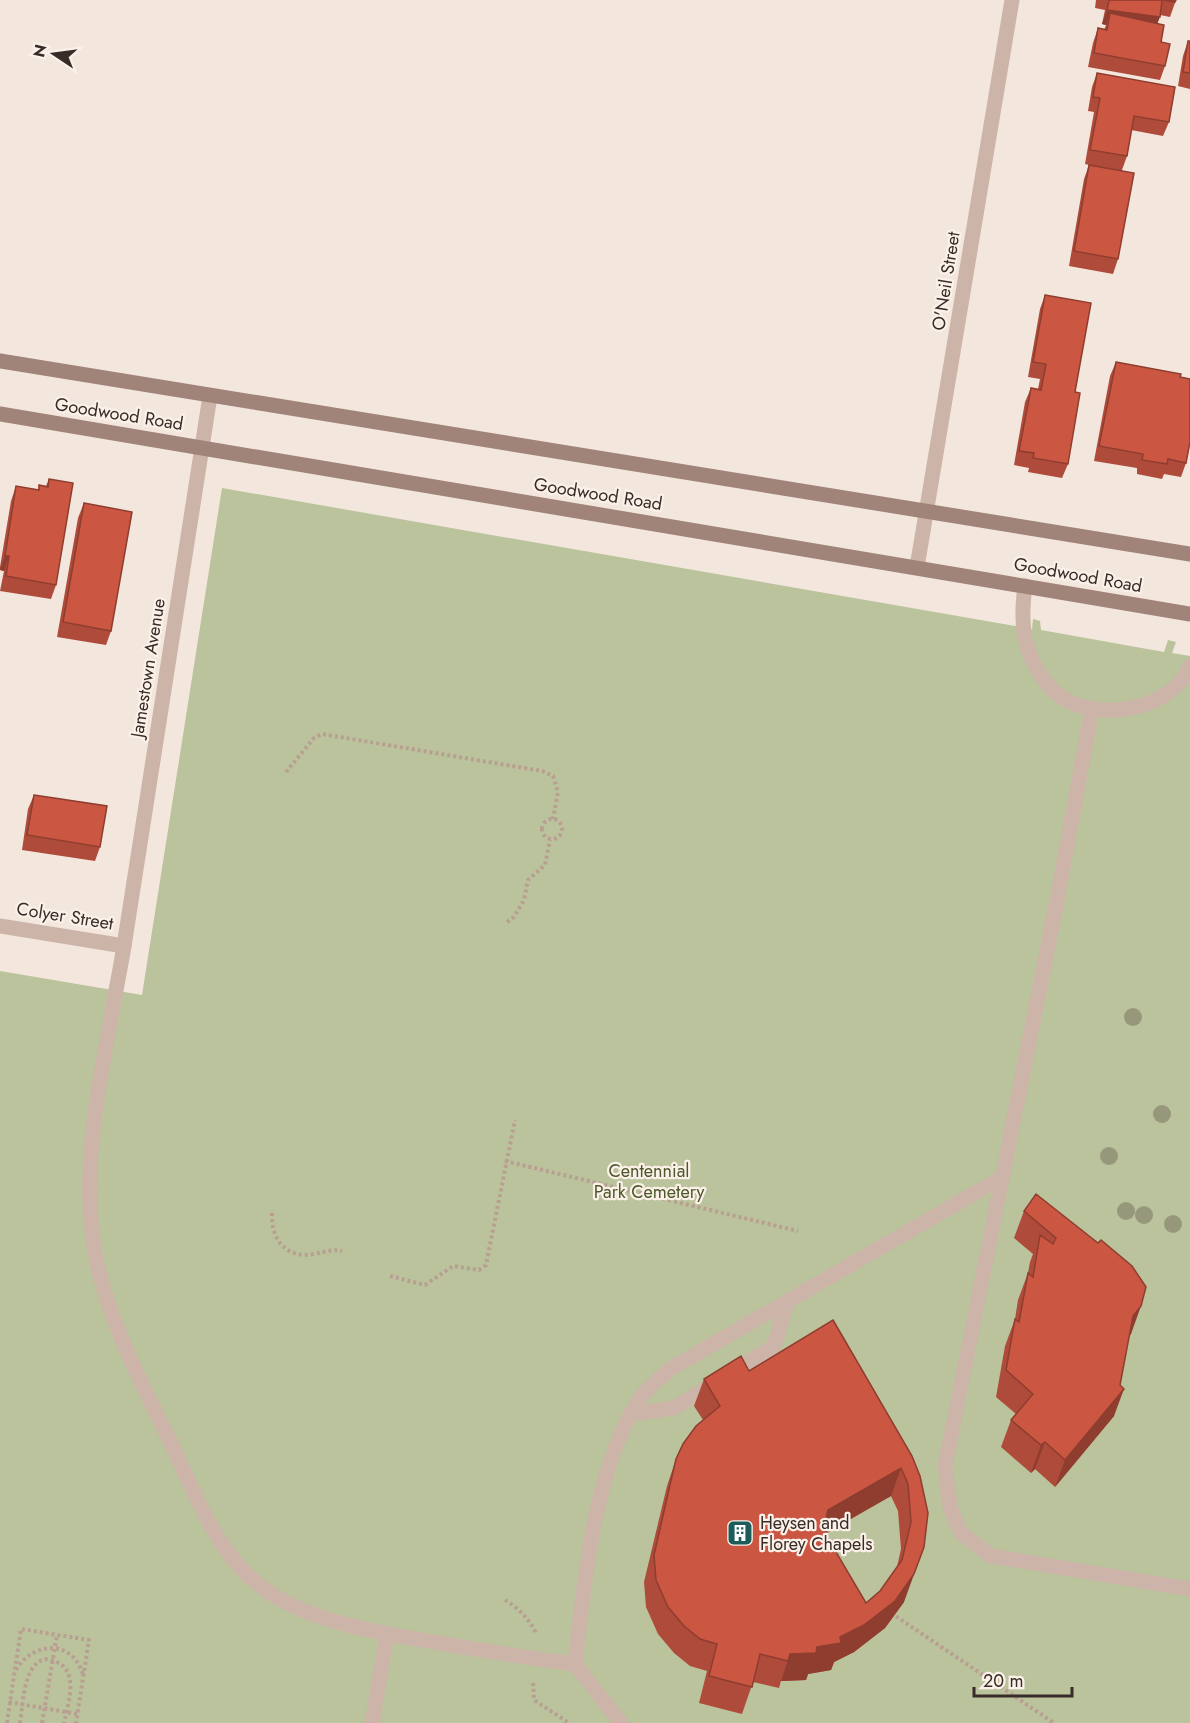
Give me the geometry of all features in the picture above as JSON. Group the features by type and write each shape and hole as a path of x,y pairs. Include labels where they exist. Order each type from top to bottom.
{"main road":[{"name":"Goodwood Road","path":"0,361 927,509 1190,554"},
{"name":"Goodwood Road","path":"0,414 1190,614"}],"street":[{"name":"O'Neil Street","path":"917,567 1012,0"},
{"name":"Jamestown Avenue","path":"210,396 92,1145 89,1198 96,1258 111,1310 130,1358 209,1524 242,1572 271,1594 317,1615 387,1634 575,1664"},
{"path":"1025,586 1020,619 1026,642 1036,666 1049,687 1071,701 1092,708 1130,710 1153,702 1172,690 1190,666"},
{"path":"1092,708 1053,922 945,1466 950,1508 961,1533 991,1556 1190,1589"},
{"name":"Colyer Street","path":"0,926 124,946"},
{"path":"621,1723 575,1664 586,1572 604,1489 620,1437 641,1396 670,1369 1001,1178"},
{"path":"632,1414 674,1408 774,1346 787,1302"},
{"path":"372,1723 387,1634"}],"path":[{"path":"286,772 314,738 322,734 444,753 542,771 553,776 558,792 553,819"},
{"path":"553,819 561,825 562,831 559,837 549,840 541,829 546,820 553,819"},
{"path":"507,922 514,917 524,900 528,880 545,865 549,840"},
{"path":"390,1276 425,1286 453,1266 479,1270 486,1265 515,1120"},
{"path":"505,1161 798,1232"},
{"path":"272,1213 274,1236 279,1244 289,1251 314,1254 333,1249 342,1251"},
{"path":"505,1599 515,1606 532,1625 539,1640 540,1660 532,1678 534,1700 569,1723"},
{"path":"890,1612 1054,1723"},
{"path":"6,1723 21,1629 89,1640 76,1723"},
{"path":"42,1723 57,1635"},
{"path":"14,1677 17,1668 33,1652 43,1647 54,1649 74,1659 84,1677"},
{"path":"20,1723 32,1670 40,1660 62,1663 70,1680 64,1723"},
{"path":"9,1702 77,1714"}],"green space":[{"name":"Centennial Park Cemetery","path":"222,488 1032,629 1033,619 1040,621 1041,630 1164,652 1168,640 1176,642 1172,653 1190,656 1190,1723 0,1723 0,971 142,995"}],"building":[{"path":"1109,0 1162,0 1160,17 1107,10"},
{"path":"1110,13 1164,25 1161,42 1170,44 1165,66 1094,53 1098,28 1107,30"},
{"path":"1188,41 1190,41 1190,73 1183,72"},
{"path":"1097,73 1175,87 1169,122 1134,116 1127,156 1090,150 1100,98 1093,97"},
{"path":"1089,165 1134,173 1118,259 1074,251"},
{"path":"1045,295 1091,303 1075,392 1080,393 1068,464 1033,458 1034,453 1019,451 1031,388 1041,390 1046,364 1033,362"},
{"path":"1116,362 1181,374 1180,377 1190,379 1190,442 1186,463 1168,459 1167,464 1142,460 1143,454 1099,446"},
{"path":"49,479 73,483 56,585 6,576 9,556 5,556 16,486 39,490 39,485 48,487"},
{"path":"84,503 132,512 111,631 63,622"},
{"path":"34,795 107,806 100,847 27,835"},
{"path":"1036,1194 1098,1243 1101,1240 1132,1266 1146,1287 1141,1306 1133,1316 1120,1385 1124,1389 1065,1460 1045,1442 1041,1445 1011,1420 1033,1394 1006,1370 1015,1319 1019,1322 1028,1273 1033,1277 1040,1235 1053,1244 1056,1238 1024,1211"},
{"name":"Heysen and Florey Chapels","path":"833,1320 912,1456 920,1476 928,1513 924,1547 914,1574 895,1601 864,1625 840,1637 841,1643 817,1647 816,1653 790,1654 788,1661 760,1654 752,1687 709,1676 717,1644 700,1639 684,1626 668,1607 656,1580 654,1555 676,1459 696,1426 720,1406 704,1379 741,1356 749,1371","holes":["901,1468 908,1484 911,1522 902,1560 880,1591 866,1603 823,1530 828,1510"]}],"place":[{"name":"Heysen and Florey Chapels","path":"740,1533"}]}
